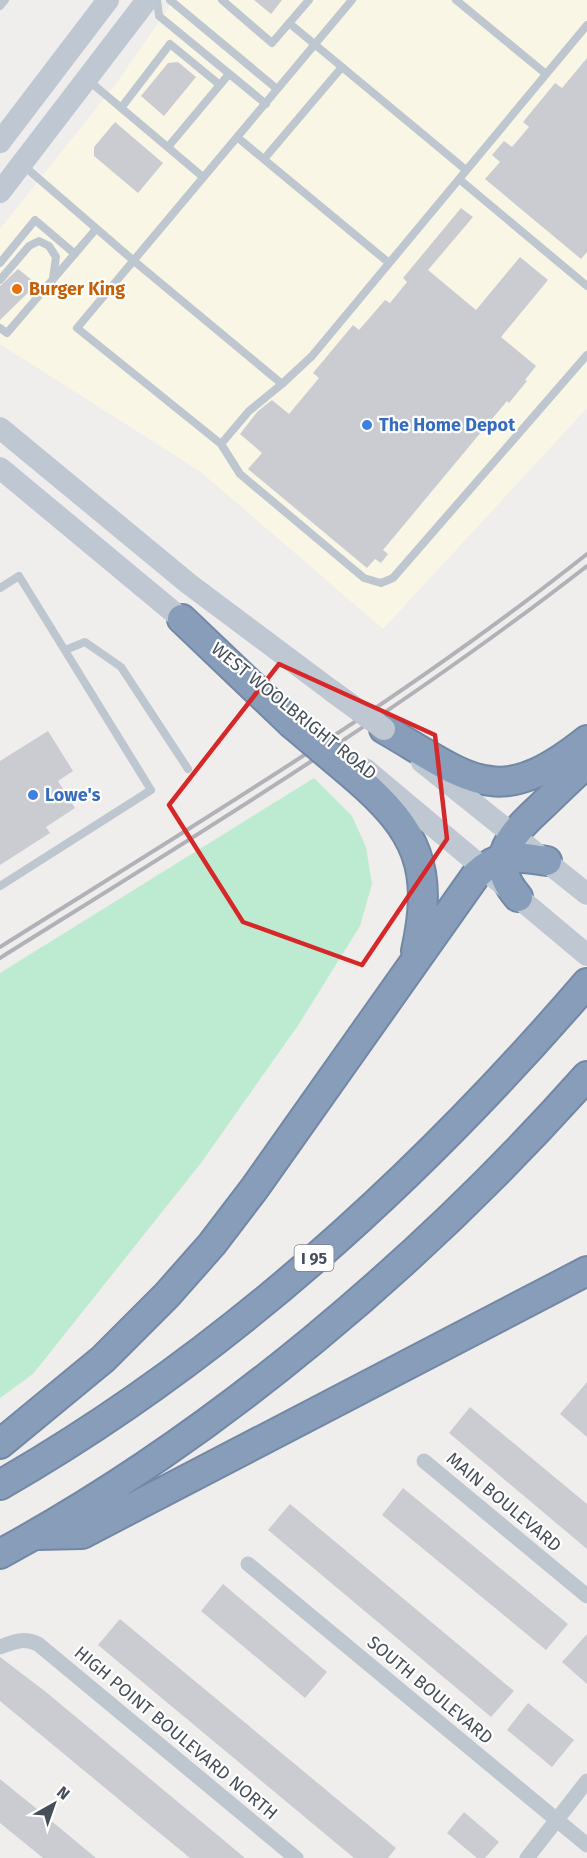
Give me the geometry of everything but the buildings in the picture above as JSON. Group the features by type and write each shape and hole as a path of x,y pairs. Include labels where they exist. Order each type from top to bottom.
{"highway":[{"path":"182,619 359,772 408,835 419,861 423,901 413,963"},
{"path":"398,739 463,774 498,782 522,779 543,771 587,740"},
{"path":"0,1444 103,1359 196,1262 254,1189 470,882 587,763"},
{"path":"500,853 547,861"},
{"path":"500,853 507,880 518,897"},
{"name":"I 95","path":"0,1485 166,1375 243,1317 317,1256 459,1124 525,1054 587,983"},
{"path":"0,1554 36,1535 161,1456 334,1321 456,1212 525,1143 587,1076"},
{"path":"36,1535 82,1534 587,1270"}],"main road":[{"path":"0,142 108,0"},
{"path":"0,192 147,0"},
{"path":"22,164 15,152 16,143 34,100"},
{"name":"WEST WOOLBRIGHT ROAD","path":"0,428 189,584 398,739 500,853"},
{"path":"0,468 182,619"},
{"name":"WEST WOOLBRIGHT ROAD","path":"359,772 500,853"},
{"path":"547,861 586,893"},
{"path":"518,897 587,954"}],"street":[{"name":"MAIN BOULEVARD","path":"424,1461 587,1596"},
{"name":"SOUTH BOULEVARD","path":"248,1564 587,1845"},
{"name":"HIGH POINT BOULEVARD NORTH","path":"0,1647 19,1640 29,1640 38,1644 296,1858"},
{"path":"527,1858 587,1782"}],"lane":[{"path":"0,6 5,0"},
{"path":"158,0 159,16 266,104"},
{"path":"170,0 277,89"},
{"path":"222,0 272,43 309,0"},
{"path":"352,0 77,328 221,444 240,474 364,578 381,583 393,578 587,355"},
{"path":"456,0 546,74"},
{"path":"289,22 466,170"},
{"path":"221,444 249,411 312,356 587,25"},
{"path":"121,108 170,44 220,85"},
{"path":"264,159 342,67"},
{"path":"168,147 229,74"},
{"path":"88,80 203,177"},
{"path":"237,137 389,263"},
{"path":"22,164 282,384"},
{"path":"459,179 587,286"},
{"path":"0,263 35,220 75,254"},
{"path":"0,328 7,333 96,228"},
{"path":"0,280 29,246 39,240 49,246 56,257 53,279"},
{"path":"0,588 19,576 151,790 0,886"},
{"path":"65,650 85,642 121,667 188,769"}],"highlighted area":[{"path":"279,664 435,735 447,839 362,965 243,922 169,805"}],"shaded area":[{"path":"174,0 587,0 587,408 383,629 201,472 0,344 0,229 118,81"}],"green space":[{"path":"314,778 352,816 366,847 372,884 360,926 299,1024 201,1163 33,1374 0,1398 0,973"}],"railway":[{"path":"0,947 299,759 445,660 587,554"},
{"path":"0,958 299,770 445,671 587,566"}],"place":[{"name":"Burger King","path":"17,289"},
{"name":"The Home Depot","path":"367,425"},
{"name":"Lowe's","path":"33,795"}]}
